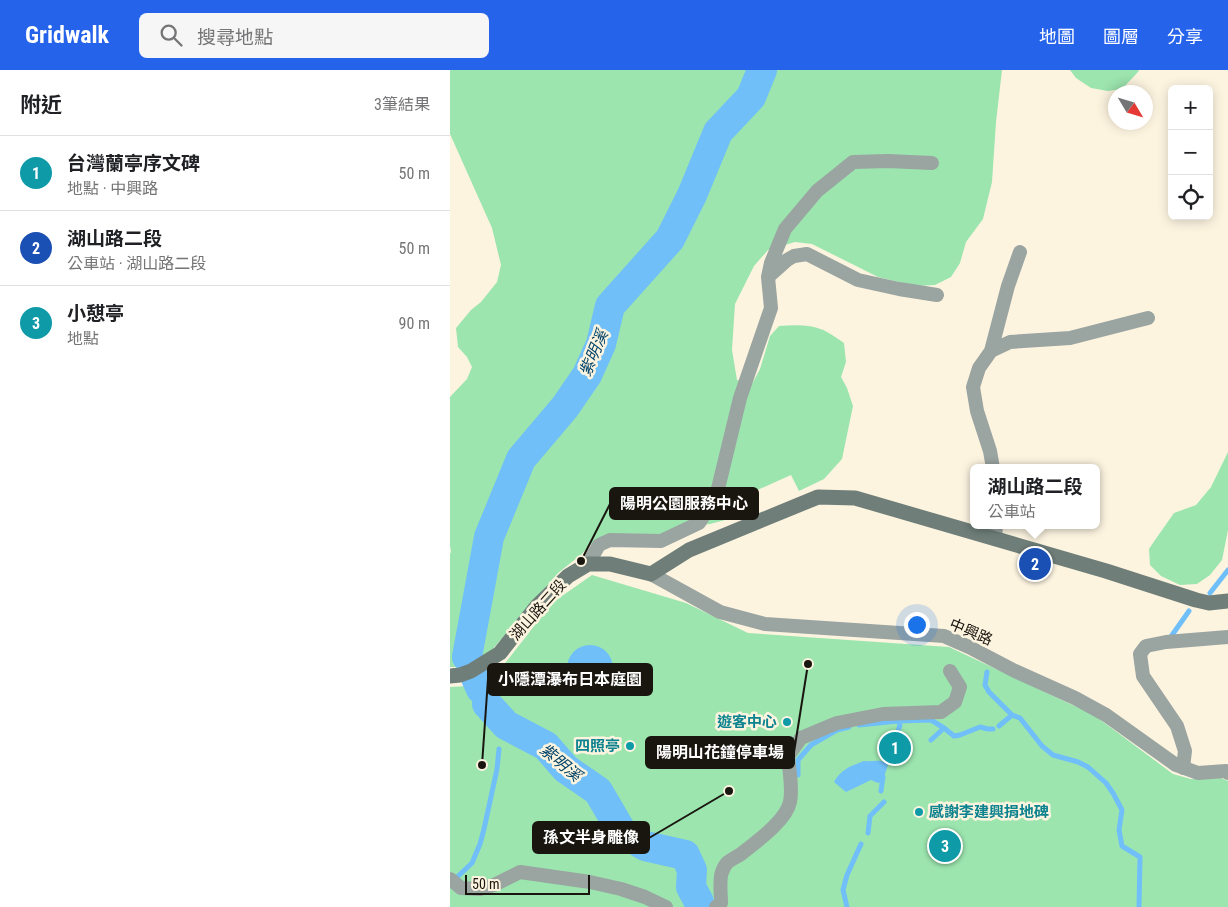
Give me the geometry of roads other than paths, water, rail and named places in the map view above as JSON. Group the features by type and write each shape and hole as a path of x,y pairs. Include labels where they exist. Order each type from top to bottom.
{"street":[{"path":"588,564 599,545 610,540 661,541 699,523 716,497 740,398 770,308 768,277 771,263 785,229 817,191 853,162 932,163"},
{"path":"992,464 977,411 973,387 979,368 991,351 1008,286 1020,252"},
{"path":"768,277 787,260 794,256 807,254 858,280 937,295"},
{"path":"991,351 1010,342 1070,338 1148,318"},
{"path":"588,564 610,564 651,574 689,550 818,497 855,498 970,526"},
{"path":"984,529 1209,604 1228,601"},
{"name":"湖山路二段","path":"450,676 471,671 500,653 537,606 568,576 588,564"},
{"name":"中興路","path":"651,574 720,612 765,624 944,636 1075,698 1106,715 1176,765 1198,773 1228,773"},
{"path":"1184,768 1185,751 1177,726 1143,676 1140,654 1146,646 1166,642 1228,637"},
{"path":"718,905 721,874 727,862 739,855 778,824 786,811 790,801 791,785 788,756 802,738 837,722 883,714 941,712 954,702 960,687 950,672"},
{"path":"456,884 480,889 494,885 520,872 598,883 645,897 666,907"}],"water":[{"path":"585,645 595,645 609,655 613,668 609,681 603,687 595,691 585,691 571,681 567,673 567,663 577,649"},
{"path":"864,761 887,763 888,765 881,782 878,783 871,780 846,792 834,782 843,771"}],"waterway":[{"name":"紫明溪","path":"467,657 489,537 521,459 565,407 587,375 601,344 610,306 670,239 692,195 718,132 751,97 762,70"},
{"path":"1210,593 1228,570"},
{"path":"1170,638 1189,611"},
{"path":"987,672 985,685 989,692 1012,715 1020,718 1042,746 1053,755 1088,767 1106,783 1113,793 1122,810 1119,830 1122,846 1140,857 1139,907"},
{"name":"紫明溪","path":"476,678 481,689"},
{"name":"紫明溪","path":"487,704 506,725 546,746 566,769 598,791 622,832 645,846 685,855 692,870 691,887 699,902"},
{"path":"999,726 1012,715"},
{"path":"891,753 900,725 898,721 931,720 954,736 980,727 993,729"},
{"path":"859,725 898,721"},
{"name":"紫明溪","path":"505,730 506,725"},
{"path":"798,775 798,760 811,745 837,730 849,727"},
{"path":"931,740 944,728"},
{"path":"454,880 472,863 480,844 497,769 499,749"},
{"path":"881,791 883,777"},
{"path":"868,833 870,816 884,802"},
{"path":"847,907 843,890 847,875 861,844"}],"place":[{"name":"陽明公園服務中心","path":"581,561"},
{"name":"湖山路二段","path":"1035,564"},
{"name":"陽明山花鐘停車場","path":"808,664"},
{"name":"遊客中心","path":"787,722"},
{"name":"四照亭","path":"630,746"},
{"name":"台灣蘭亭序文碑","path":"895,748"},
{"name":"小隱潭瀑布日本庭園","path":"482,765"},
{"name":"孫文半身雕像","path":"729,791"},
{"name":"感謝李建興捐地碑","path":"919,812"},
{"name":"小憇亭","path":"945,846"}]}
